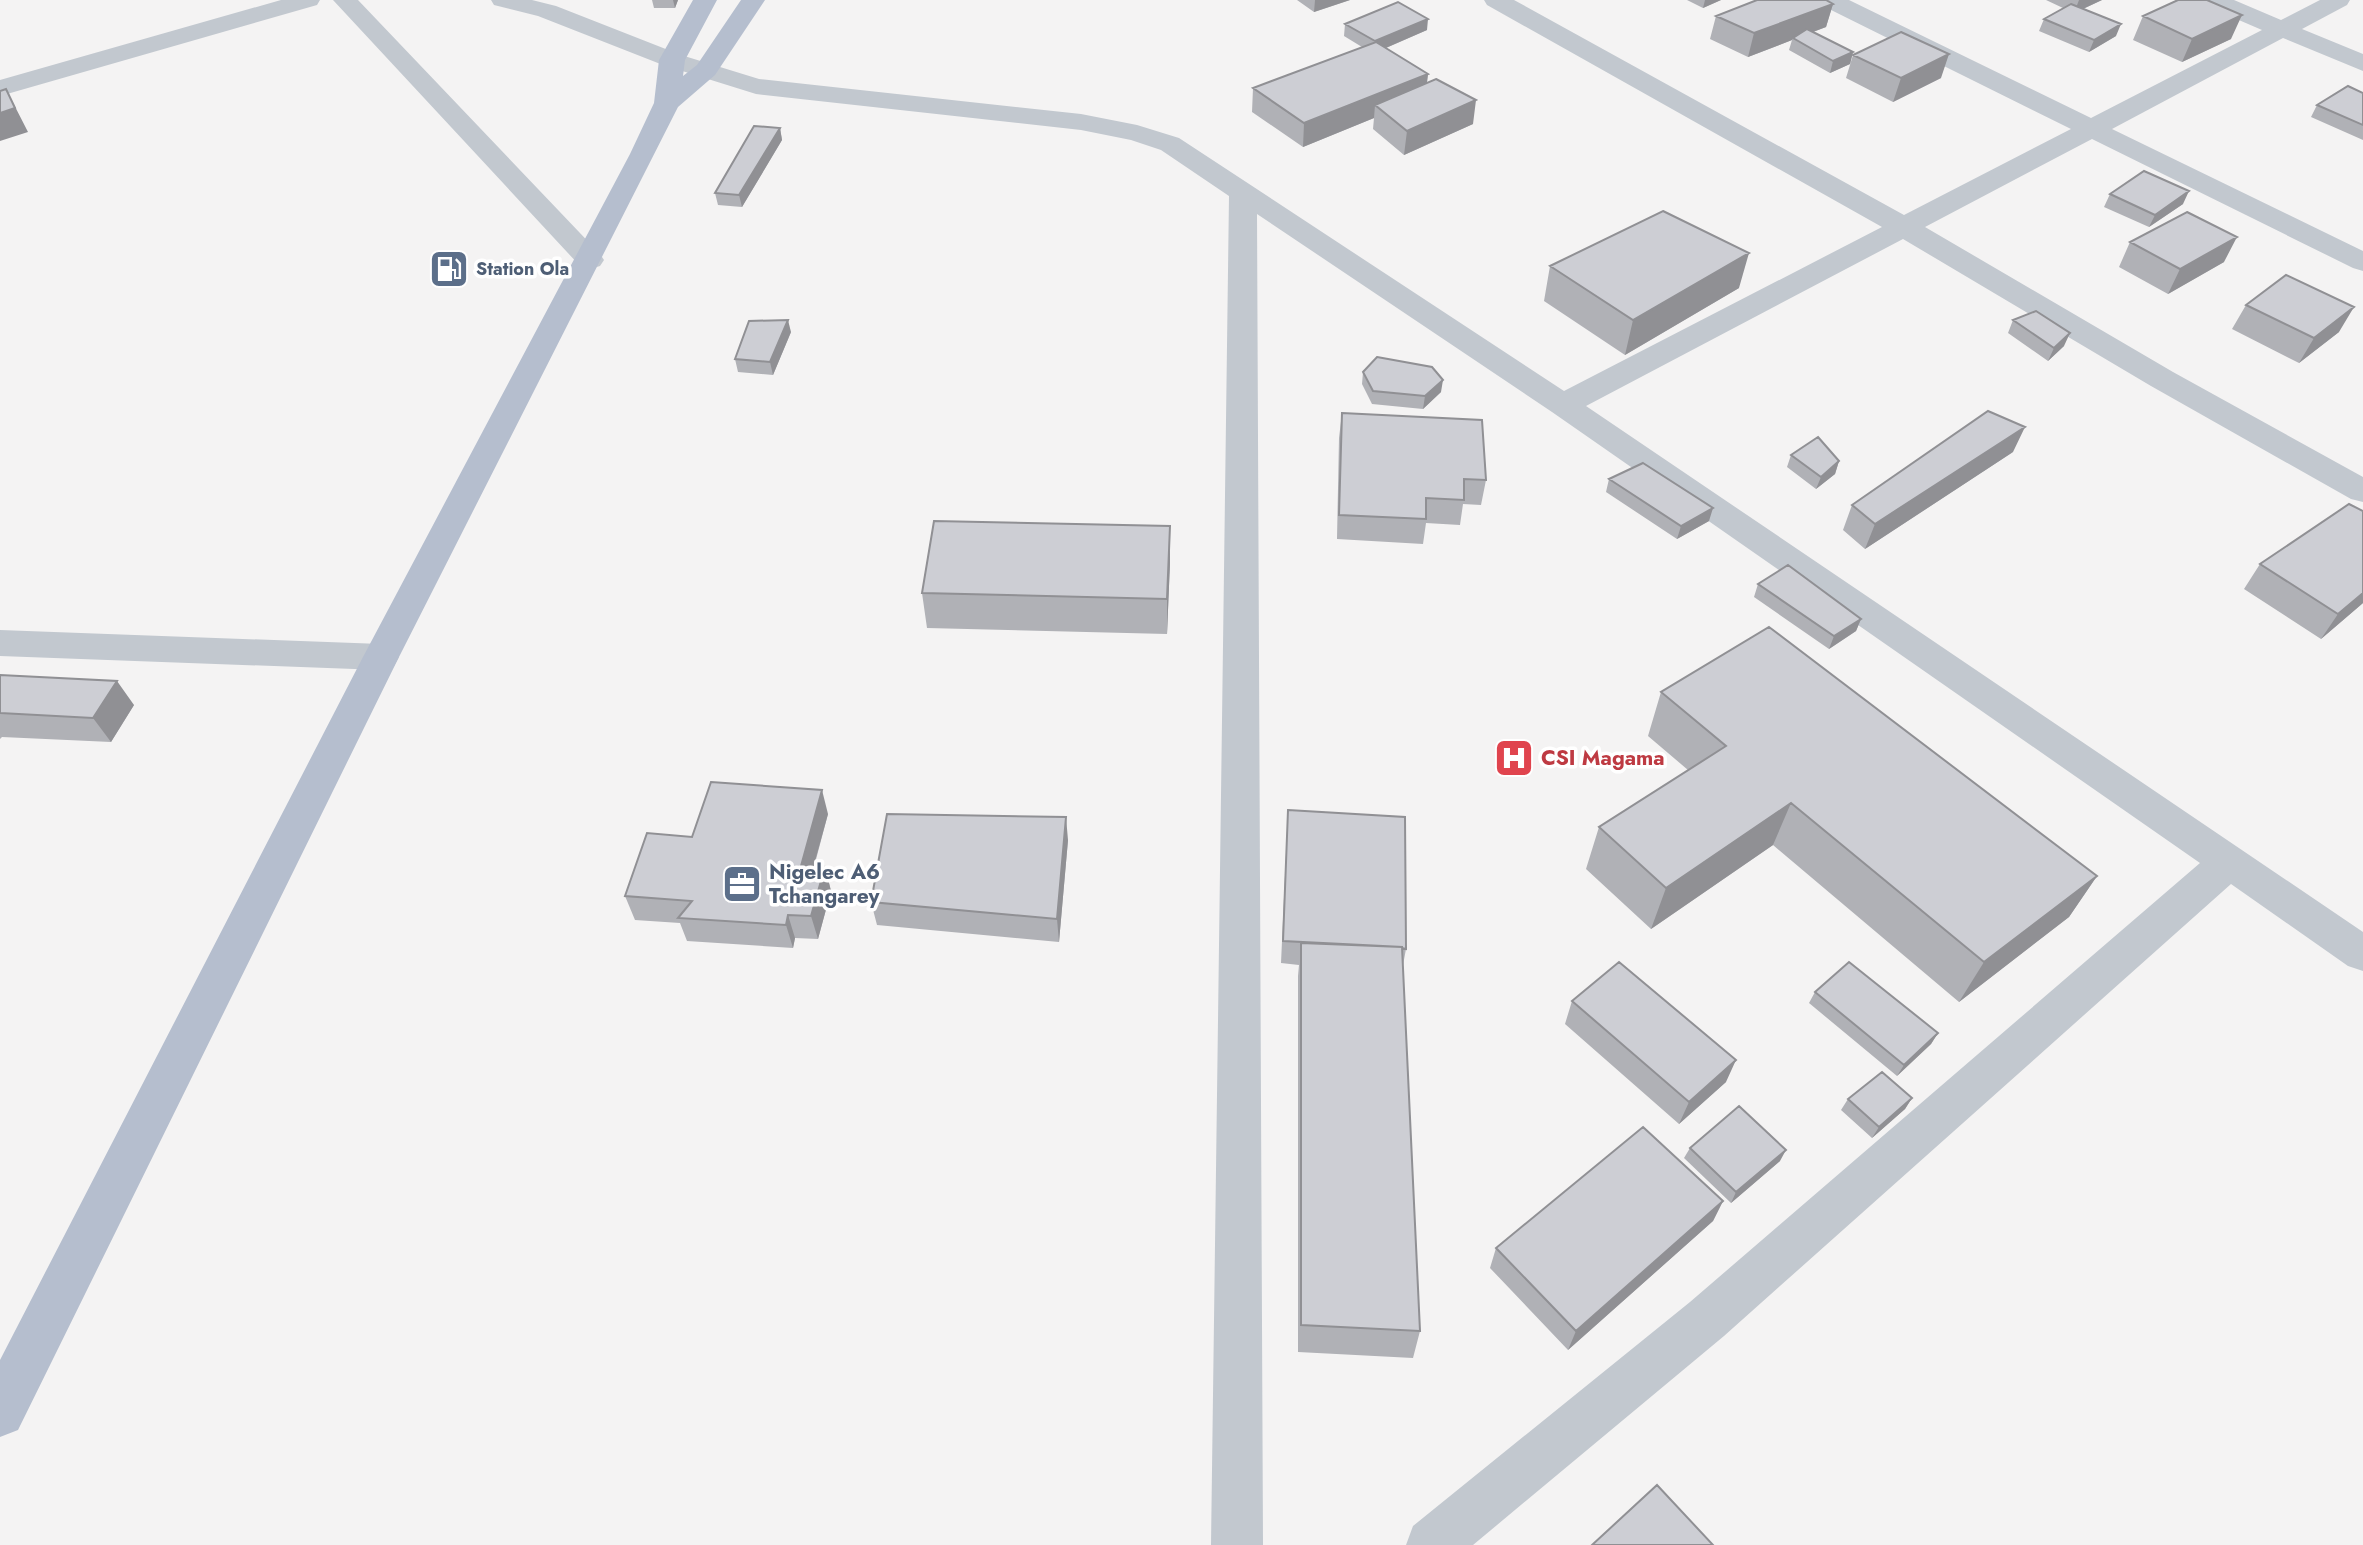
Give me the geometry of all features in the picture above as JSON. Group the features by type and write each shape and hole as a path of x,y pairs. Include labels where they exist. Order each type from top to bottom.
{"main road":[{"path":"0,1412 108,1204 381,657 590,260 667,103 672,60 705,0"},
{"path":"667,103 706,70 753,0"}],"street":[{"path":"0,88 308,0"},
{"path":"345,0 590,260"},
{"path":"503,0 569,19 672,60 768,88 1108,126 1170,144 1563,405 2363,954"},
{"path":"1496,0 1904,227 2162,379 2363,491"},
{"path":"1830,0 2363,262"},
{"path":"2213,0 2363,63"},
{"path":"1563,405 2338,0"},
{"path":"1237,1545 1242,191"},
{"path":"0,643 381,657"},
{"path":"1432,1545 1707,1319 2230,861"}],"building":[{"path":"1757,0 1826,0 1833,4 1754,33 1716,16"},
{"path":"2178,0 2207,0 2242,15 2192,39 2143,16"},
{"path":"1398,2 1428,19 1375,41 1345,24"},
{"path":"2071,4 2121,24 2094,40 2044,19"},
{"path":"1807,29 1853,52 1833,61 1793,38"},
{"path":"1901,32 1949,54 1901,78 1853,55"},
{"path":"1376,42 1428,74 1304,123 1253,88"},
{"path":"1436,79 1476,100 1407,131 1375,105"},
{"path":"2348,86 2363,93 2363,125 2317,105"},
{"path":"6,89 15,108 0,113 0,91"},
{"path":"754,126 780,128 739,195 715,193"},
{"path":"2144,171 2189,191 2155,215 2110,194"},
{"path":"1663,211 1749,253 1633,320 1550,266"},
{"path":"2187,212 2237,237 2180,269 2130,242"},
{"path":"2286,275 2354,307 2314,338 2246,305"},
{"path":"2036,311 2070,333 2054,348 2013,320"},
{"path":"788,320 770,362 735,359 749,321"},
{"path":"1377,357 1432,367 1443,380 1425,396 1373,391 1363,372"},
{"path":"1988,411 2025,427 1875,524 1852,505"},
{"path":"1342,413 1482,420 1486,480 1464,479 1464,500 1426,498 1426,519 1339,515"},
{"path":"1818,437 1839,461 1821,477 1791,455"},
{"path":"1643,463 1713,508 1681,526 1609,479"},
{"path":"2349,504 2363,511 2363,593 2338,614 2260,564"},
{"path":"934,521 1170,526 1167,599 922,593"},
{"path":"1788,565 1861,619 1834,636 1758,584"},
{"path":"1769,627 2097,876 1984,962 1791,803 1666,888 1599,827 1726,746 1661,692"},
{"path":"0,675 117,681 93,718 0,713"},
{"path":"711,782 822,790 801,866 825,867 811,916 788,915 786,925 678,918 692,901 625,896 647,833 692,837"},
{"path":"1288,810 1405,817 1406,949 1283,941"},
{"path":"887,814 1066,817 1057,919 871,902"},
{"path":"1301,943 1402,947 1420,1331 1301,1325"},
{"path":"1619,962 1736,1060 1689,1102 1572,1001"},
{"path":"1849,962 1938,1033 1904,1065 1815,992"},
{"path":"1882,1072 1912,1098 1879,1127 1848,1099"},
{"path":"1739,1106 1786,1150 1736,1192 1690,1148"},
{"path":"1643,1127 1723,1201 1576,1331 1496,1248"},
{"path":"1657,1485 1713,1545 1592,1545"}],"place":[{"name":"Station Ola","path":"449,269"},
{"name":"CSI Magama","path":"1514,758"},
{"name":"Nigelec A6 Tchangarey","path":"742,884"}]}
